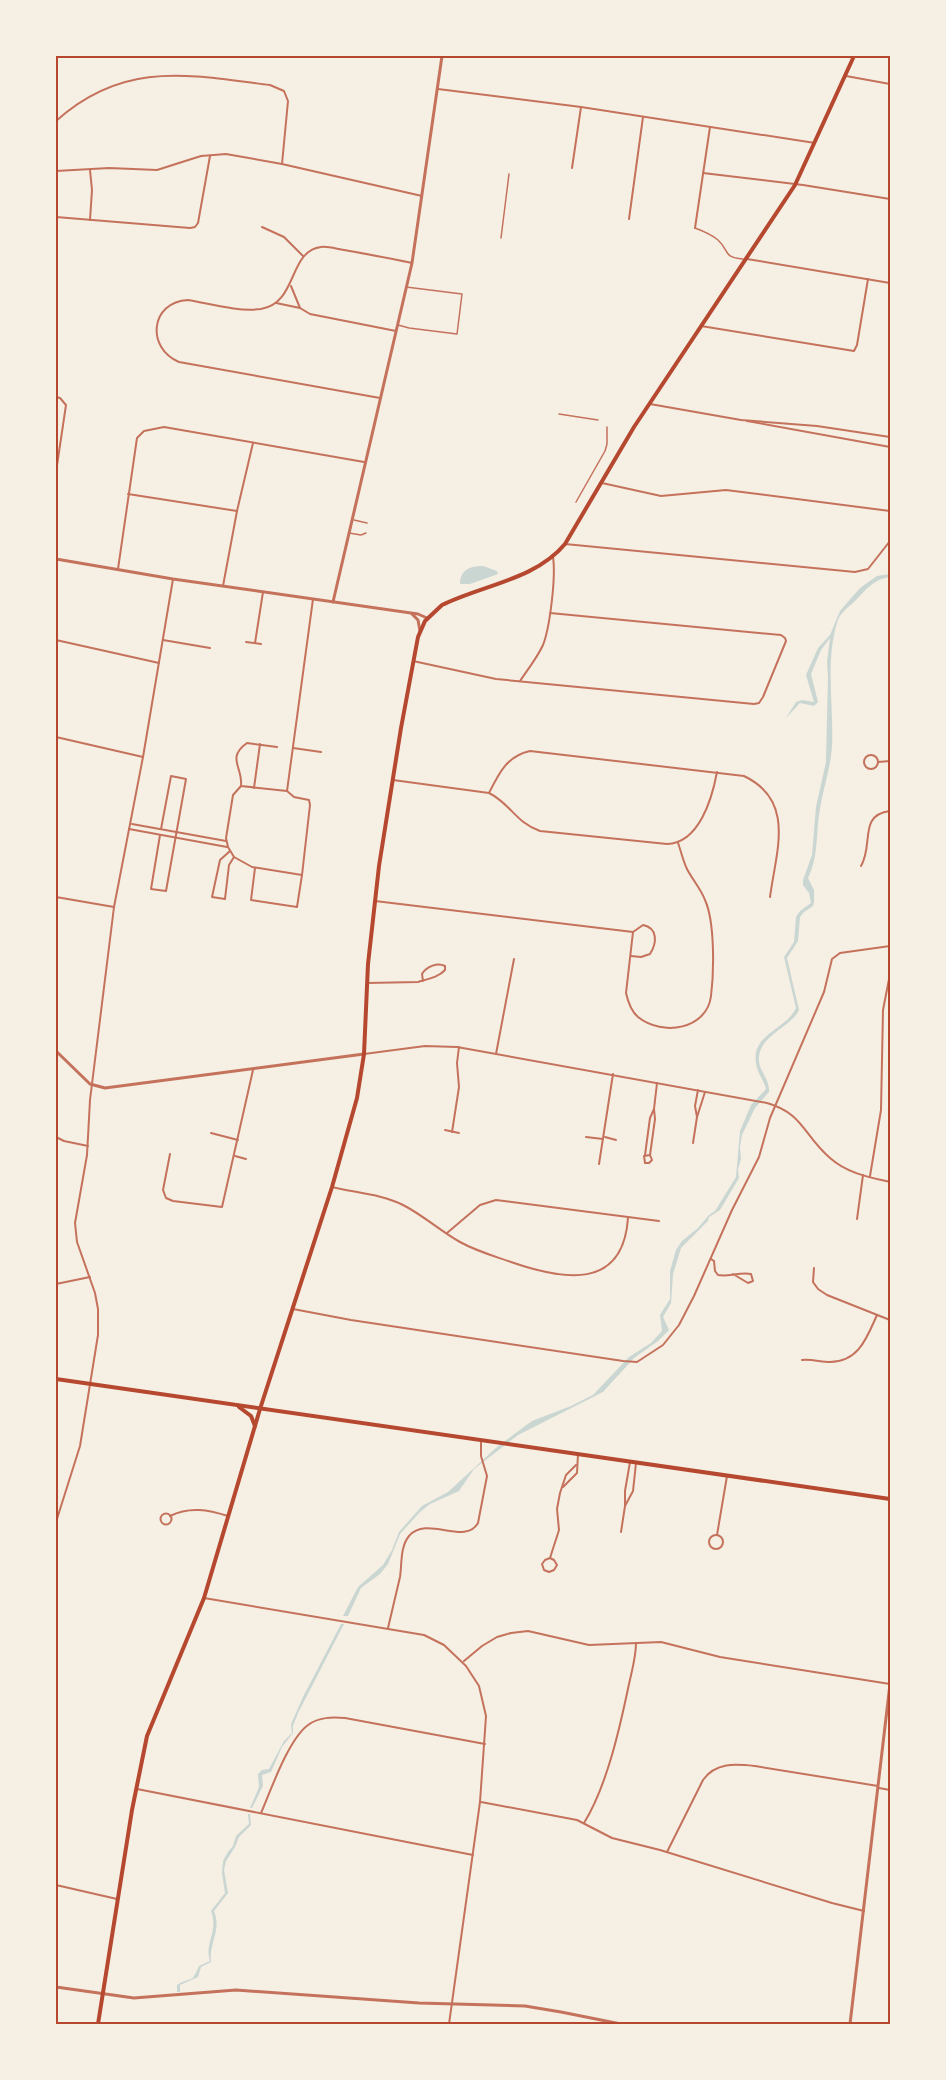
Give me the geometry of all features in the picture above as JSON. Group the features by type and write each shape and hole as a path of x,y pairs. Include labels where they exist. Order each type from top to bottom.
{"main road":[{"path":"98,2025 135,1789 149,1729 204,1598 260,1409 332,1187 357,1098 364,1054 367,983 375,901 392,780 420,631 428,618 448,602 524,573 553,557 565,544 650,404 795,185 854,56"},
{"path":"56,1379 891,1499"},
{"path":"236,1406 251,1416 255,1426"}],"street":[{"path":"333,602 412,262 442,56"},
{"path":"56,121 91,95 110,86 135,79 176,74 270,85 284,91 288,101 282,164"},
{"path":"846,76 891,84"},
{"path":"438,89 580,107 815,143"},
{"path":"572,168 580,107"},
{"path":"629,219 643,117"},
{"path":"695,228 710,127"},
{"path":"56,171 157,170 210,154 247,157 422,196"},
{"path":"56,217 190,228 195,226 198,223 210,154"},
{"path":"90,170 92,190 90,220"},
{"path":"703,173 891,199"},
{"path":"262,227 284,237 303,256"},
{"path":"380,398 179,362 169,358 159,346 156,332 158,320 163,312 179,301 188,300 245,309 262,309 275,303 291,286 295,270 303,256 321,247 412,262"},
{"path":"747,259 891,283"},
{"path":"701,326 854,351 858,343 868,279"},
{"path":"291,286 300,308"},
{"path":"275,303 300,308 310,314 325,318 396,331"},
{"path":"56,397 64,401 66,405 56,472"},
{"path":"650,404 741,420 817,426 891,437"},
{"path":"741,420 891,447"},
{"path":"117,570 137,438 144,431 164,427 364,462"},
{"path":"223,586 253,443"},
{"path":"601,483 658,495 726,490 891,511"},
{"path":"128,494 237,511"},
{"path":"565,544 855,572 866,570 891,541"},
{"path":"520,681 543,645 550,614 553,557"},
{"path":"56,559 172,579 411,613 428,618"},
{"path":"56,1522 78,1455 91,1384 98,1309 75,1230 88,1146 92,1085 114,908 143,757 172,579"},
{"path":"255,643 262,592"},
{"path":"287,791 313,599"},
{"path":"411,613 418,620 420,631"},
{"path":"413,661 487,678 754,704 759,703 786,643 785,638 779,635 550,614"},
{"path":"56,640 159,663"},
{"path":"163,640 210,648"},
{"path":"246,642 261,644"},
{"path":"56,737 143,757"},
{"path":"278,747 245,744 235,757 242,777 241,786 233,795 226,841 234,857 245,865 302,875"},
{"path":"254,788 260,744"},
{"path":"293,748 321,752"},
{"path":"489,793 506,764 513,757 530,751 740,775 767,791 774,802 779,824 770,897"},
{"path":"870,755 876,757 878,762 872,769 867,768 864,763 870,755"},
{"path":"878,762 891,761"},
{"path":"392,780 489,793 502,801 521,822 540,831 655,844 678,843 686,838 698,824 710,797 717,772"},
{"path":"160,835 151,889 166,891 186,779 171,776 161,830"},
{"path":"241,786 287,791 294,797 308,799 310,805 297,907 251,900 255,868"},
{"path":"871,811 875,815"},
{"path":"861,866 866,855 871,823 875,815 891,811"},
{"path":"130,824 226,841"},
{"path":"129,829 228,847"},
{"path":"633,932 626,993 633,1011 639,1018 670,1027 682,1027 700,1019 708,1008 711,996 713,956 710,914 684,862 678,843"},
{"path":"230,851 220,860 212,897 225,899 229,865 234,857"},
{"path":"56,897 114,908"},
{"path":"375,901 633,932 644,925 652,928 654,944 650,954 641,957 631,956"},
{"path":"292,1309 623,1361 633,1362 655,1351 675,1330 694,1296 732,1210 759,1157 770,1118 824,992 831,961 836,955 891,946"},
{"path":"496,1054 514,959"},
{"path":"367,983 423,981 442,974 446,970 445,966 437,964 425,970 422,974 423,981"},
{"path":"870,1177 880,1110 883,1010 891,974"},
{"path":"56,1051 92,1085 110,1088 416,1046 459,1047 776,1105 797,1118 830,1158 848,1170 863,1176 891,1182"},
{"path":"452,1131 459,1087 457,1063 459,1047"},
{"path":"170,1155 163,1190 164,1197 173,1201 218,1208 223,1205 253,1070"},
{"path":"599,1164 613,1074"},
{"path":"654,1109 656,1119 651,1161 647,1164 643,1160 650,1118 654,1109 657,1082"},
{"path":"697,1117 695,1106 698,1090"},
{"path":"693,1143 697,1117 705,1091"},
{"path":"445,1130 459,1132"},
{"path":"212,1133 238,1140"},
{"path":"648,1134 653,1134"},
{"path":"56,1137 88,1146"},
{"path":"586,1137 616,1140"},
{"path":"645,1155 650,1155"},
{"path":"235,1156 246,1159"},
{"path":"857,1219 863,1176"},
{"path":"332,1187 398,1203 423,1217 446,1234 480,1251 525,1267 581,1276 599,1272 615,1260 623,1246 628,1218"},
{"path":"446,1234 475,1209 490,1201 511,1201 659,1221"},
{"path":"711,1259 714,1261 718,1275 733,1274 751,1274 753,1281 748,1283 733,1274"},
{"path":"814,1268 813,1282 821,1291 891,1320"},
{"path":"56,1284 90,1277"},
{"path":"802,1360 833,1362 850,1358 862,1347 877,1315"},
{"path":"388,1628 407,1539 414,1532 430,1528 467,1532 477,1526 487,1476 481,1456 481,1441"},
{"path":"563,1487 576,1474 578,1455"},
{"path":"621,1532 630,1462"},
{"path":"625,1506 633,1491 636,1462"},
{"path":"550,1558 555,1560 556,1566 549,1572 544,1570 542,1564 550,1558 559,1530 558,1505 566,1475 576,1466"},
{"path":"717,1535 727,1476"},
{"path":"171,1516 186,1511 202,1510 228,1516"},
{"path":"717,1535 723,1542 721,1548 716,1549 711,1547 709,1541 711,1537 717,1535"},
{"path":"204,1598 388,1628 429,1637 444,1645 463,1662 479,1686 484,1702 485,1744 480,1802 449,2025"},
{"path":"463,1662 491,1640 504,1634 534,1632 589,1645 661,1642 720,1657 890,1684 850,2025"},
{"path":"584,1823 596,1800 616,1738 626,1700 636,1642"},
{"path":"261,1813 296,1739 307,1726 320,1720 345,1719 485,1744"},
{"path":"667,1852 703,1780 723,1766 731,1764 749,1766 891,1790"},
{"path":"135,1789 473,1855"},
{"path":"480,1802 584,1823 609,1838 667,1852 864,1911"},
{"path":"56,1885 117,1899"},
{"path":"56,1987 102,1995 140,1998 236,1990 535,2007 621,2025"}],"lane":[{"path":"501,238 509,174"},
{"path":"695,228 717,239 730,257 747,259"},
{"path":"397,324 410,328 457,334 462,294 406,287"},
{"path":"559,414 598,420"},
{"path":"576,502 605,451 607,427"},
{"path":"351,520 368,523"},
{"path":"348,532 361,535 366,533"}],"shaded area":[{"path":"483,566 497,571 498,574 470,584 460,584 464,572"},
{"path":"890,574 890,577 879,580 866,590 844,611 837,623 831,653 832,747 830,765 819,815 815,855 808,878 814,890 814,902 813,906 800,917 798,941 787,958 799,1010 761,1048 759,1061 768,1082 769,1092 755,1108 742,1135 739,1178 720,1210 709,1217 708,1221 681,1248 673,1274 671,1303 663,1317 669,1330 634,1358 603,1392 518,1435 474,1469 459,1491 430,1504 420,1512 400,1534 388,1564 380,1574 361,1588 348,1616 343,1616 358,1587 383,1565 399,1532 422,1506 448,1492 497,1447 532,1421 593,1395 629,1357 651,1343 662,1331 660,1315 670,1299 670,1271 676,1250 682,1241 715,1211 736,1177 740,1131 751,1105 766,1089 756,1063 759,1045 785,1022 796,1008 784,957 794,942 796,917 811,903 803,880 812,855 816,807 826,762 827,662 830,638 821,650 811,674 818,702 814,706 800,703 786,718 796,702 802,700 814,702 806,675 818,648 830,635 840,611 860,588 877,576"},
{"path":"341,1624 344,1624 298,1713 293,1733 282,1747 271,1772 262,1775 263,1786 250,1808 259,1787 258,1774 262,1770 269,1769 284,1741 292,1733 291,1724 303,1697"},
{"path":"248,1814 250,1814 251,1825 239,1837 226,1861 224,1870 228,1893 214,1911 217,1924 211,1962 201,1967 198,1977 180,1985 180,1992 177,1992 177,1985 192,1978 199,1966 210,1961 209,1949 213,1931 211,1911 225,1893 223,1861 233,1846 236,1836 249,1824"}]}
